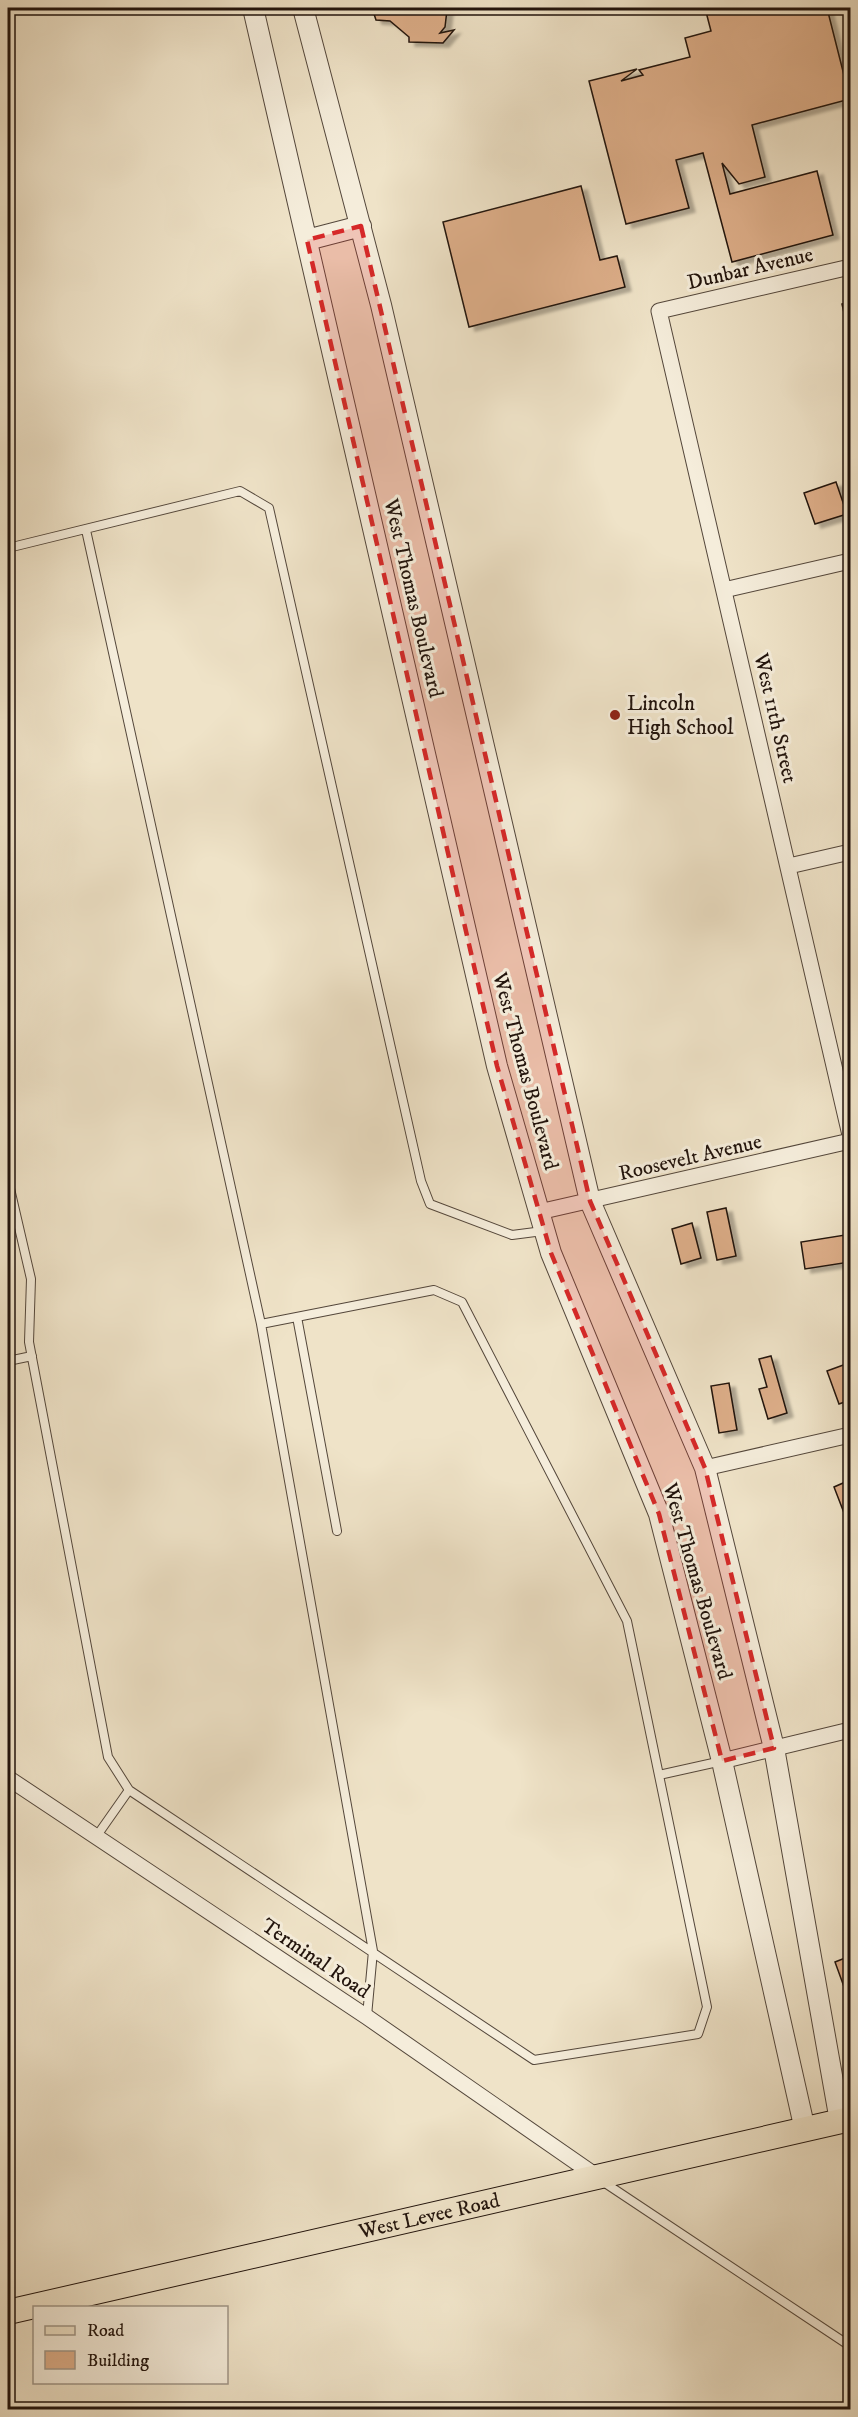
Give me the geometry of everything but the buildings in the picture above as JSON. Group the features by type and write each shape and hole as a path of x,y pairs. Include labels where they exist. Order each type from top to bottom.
{"main road":[{"name":"West Levee Road","path":"34,2306 845,2120"},
{"name":"West Levee Road","path":"8,2312 33,2306"}],"street":[{"name":"West Thomas Boulevard","path":"253,8 497,1066 550,1253 659,1514 722,1761 805,2130"},
{"name":"West Thomas Boulevard","path":"303,8 361,226 590,1201 705,1468 774,1748 845,2120"},
{"path":"307,240 361,226"},
{"name":"Dunbar Avenue","path":"659,311 850,267"},
{"name":"West 11th Street","path":"659,311 850,1135"},
{"path":"724,590 850,561"},
{"path":"789,866 850,852"},
{"name":"Roosevelt Avenue","path":"542,1221 590,1201 850,1141"},
{"path":"705,1468 850,1435"},
{"path":"722,1761 850,1730"},
{"name":"Terminal Road","path":"8,1778 367,2017 598,2178"}],"lane":[{"path":"8,548 240,490 269,508 421,1181 430,1204 512,1235 542,1221"},
{"path":"86,530 261,1324 373,1951 367,2017"},
{"path":"8,1180 31,1278 29,1342 108,1757 129,1790 373,1951 534,2061 698,2034 707,2007 627,1621 462,1302 434,1290 261,1324"},
{"path":"297,1317 337,1531"},
{"path":"8,1361 32,1356"},
{"path":"659,1775 722,1761"},
{"path":"96,1837 129,1790"},
{"path":"598,2178 850,2346"}],"highlighted area":[{"path":"361,226 590,1201 705,1468 774,1748 722,1761 659,1514 551,1253 497,1066 307,240"}],"place":[{"name":"Lincoln High School","path":"615,715"}]}
